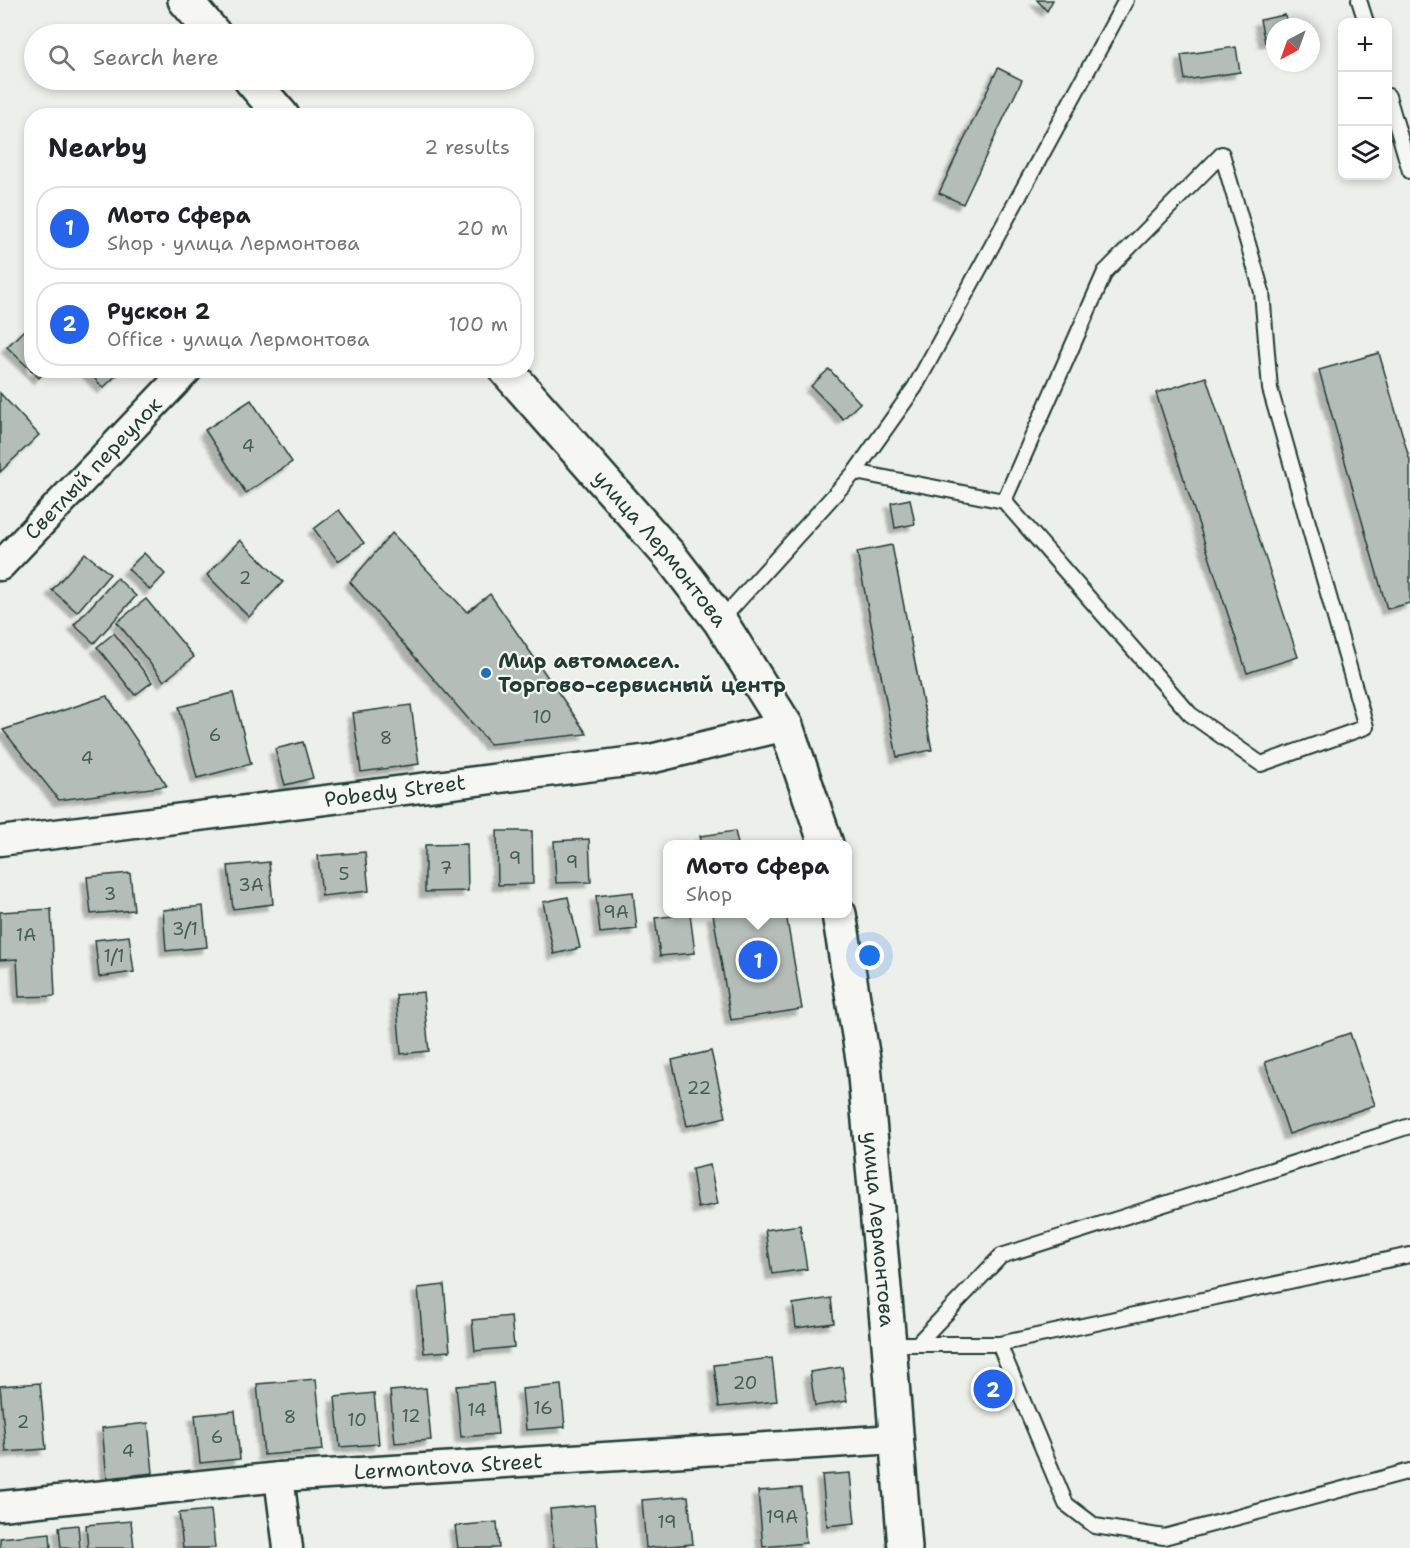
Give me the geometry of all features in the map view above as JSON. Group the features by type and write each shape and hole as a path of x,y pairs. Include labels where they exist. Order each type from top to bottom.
{"main road":[{"path":"185,0 205,24"},
{"path":"260,90 275,108"},
{"name":"улица Лермонтова","path":"513,378 670,556 720,621 786,726 825,840"},
{"name":"улица Лермонтова","path":"840,918 864,1065 903,1344 897,1439 904,1548"}],"street":[{"name":"Светлый переулок","path":"0,566 179,378"},
{"name":"Pobedy Street","path":"0,841 650,759 786,726"},
{"name":"Lermontova Street","path":"0,1506 279,1476 897,1439"},
{"path":"279,1476 288,1548"}],"lane":[{"path":"720,621 855,472 915,387 1126,0"},
{"path":"1359,0 1364,18"},
{"path":"1392,110 1410,171"},
{"path":"855,472 1004,501 1190,714 1261,764 1366,727 1270,389 1262,292 1222,154 1105,272 1004,501"},
{"path":"903,1344 1001,1256 1410,1126"},
{"path":"903,1344 999,1344 1410,1255"},
{"path":"999,1344 1066,1504 1095,1526 1164,1543 1410,1471"}],"building":[{"path":"1037,0 1053,0 1047,11"},
{"path":"1285,15 1286,18 1270,18"},
{"path":"1266,19 1265,42 1260,20"},
{"path":"1236,47 1240,72 1185,80 1181,55"},
{"path":"998,68 1022,80 963,204 939,193"},
{"path":"24,330 24,363 7,347"},
{"path":"1379,353 1410,461 1410,603 1387,609 1319,370"},
{"path":"829,369 860,403 843,419 811,386"},
{"path":"1206,377 1298,657 1247,673 1156,393"},
{"path":"94,378 114,378 103,388"},
{"path":"0,393 39,435 0,472"},
{"path":"251,400 292,462 246,493 205,430"},
{"path":"910,499 915,524 895,528 891,503"},
{"path":"339,510 364,543 338,561 314,529"},
{"name":"Мир автомасел. Торгово-сервисный центр","path":"392,533 467,612 490,594 587,734 490,744 350,582"},
{"path":"240,540 283,582 249,617 207,575"},
{"path":"892,545 932,750 897,757 857,552"},
{"path":"85,553 110,574 77,612 52,590"},
{"path":"144,553 165,574 150,590 128,569"},
{"path":"117,578 136,596 94,643 74,625"},
{"path":"146,599 194,657 164,681 117,622"},
{"path":"114,633 152,682 135,695 97,647"},
{"path":"233,693 251,764 197,778 179,707"},
{"path":"107,696 167,786 59,800 3,730"},
{"path":"411,705 419,764 361,772 353,713"},
{"path":"303,742 313,778 285,785 275,749"},
{"path":"497,831 532,831 533,884 498,885"},
{"path":"735,831 737,840 701,840 700,836"},
{"path":"589,839 591,882 556,883 554,841"},
{"path":"467,844 468,891 425,892 425,845"},
{"path":"365,852 369,891 322,896 318,856"},
{"path":"269,862 273,904 233,909 228,866"},
{"path":"130,873 134,910 91,914 87,877"},
{"path":"633,892 637,929 600,933 596,896"},
{"path":"568,897 580,948 554,954 543,902"},
{"path":"203,906 207,947 166,951 163,910"},
{"path":"51,909 55,996 19,997 17,959 0,960 0,912"},
{"path":"655,918 691,918 695,953 660,956"},
{"path":"714,918 787,918 802,1009 731,1020"},
{"path":"129,936 134,972 99,977 95,940"},
{"path":"423,992 429,1051 401,1054 396,995"},
{"path":"1350,1033 1375,1105 1289,1134 1265,1062"},
{"path":"711,1051 726,1117 687,1126 672,1060"},
{"path":"710,1165 718,1204 698,1208 692,1169"},
{"path":"800,1225 807,1269 772,1274 765,1230"},
{"path":"444,1285 450,1351 424,1353 418,1288"},
{"path":"831,1298 834,1323 796,1328 793,1304"},
{"path":"511,1316 514,1347 475,1351 472,1320"},
{"path":"772,1358 777,1401 719,1407 714,1365"},
{"path":"842,1367 847,1401 815,1406 810,1372"},
{"path":"316,1379 323,1450 264,1455 257,1384"},
{"path":"40,1383 46,1449 6,1452 0,1386"},
{"path":"493,1383 498,1434 461,1437 456,1386"},
{"path":"561,1385 565,1427 526,1430 522,1389"},
{"path":"426,1388 431,1440 395,1443 390,1391"},
{"path":"374,1393 379,1444 340,1447 335,1397"},
{"path":"235,1411 240,1459 200,1463 195,1415"},
{"path":"148,1423 153,1473 107,1478 102,1428"},
{"path":"850,1473 855,1523 827,1526 822,1475"},
{"path":"801,1488 806,1543 763,1547 758,1491"},
{"path":"688,1496 693,1544 646,1548 642,1500"},
{"path":"594,1505 598,1548 554,1548 550,1509"},
{"path":"211,1510 215,1548 183,1548 179,1513"},
{"path":"131,1521 134,1548 88,1548 86,1525"},
{"path":"497,1522 499,1548 458,1548 455,1526"},
{"path":"78,1525 80,1548 61,1548 59,1527"},
{"path":"50,1533 51,1548 0,1548 0,1538"}],"place":[{"name":"Мир автомасел. Торгово-сервисный центр","path":"486,673"},
{"name":"Мото Сфера","path":"758,960"},
{"name":"Рускон 2","path":"993,1389"}]}
